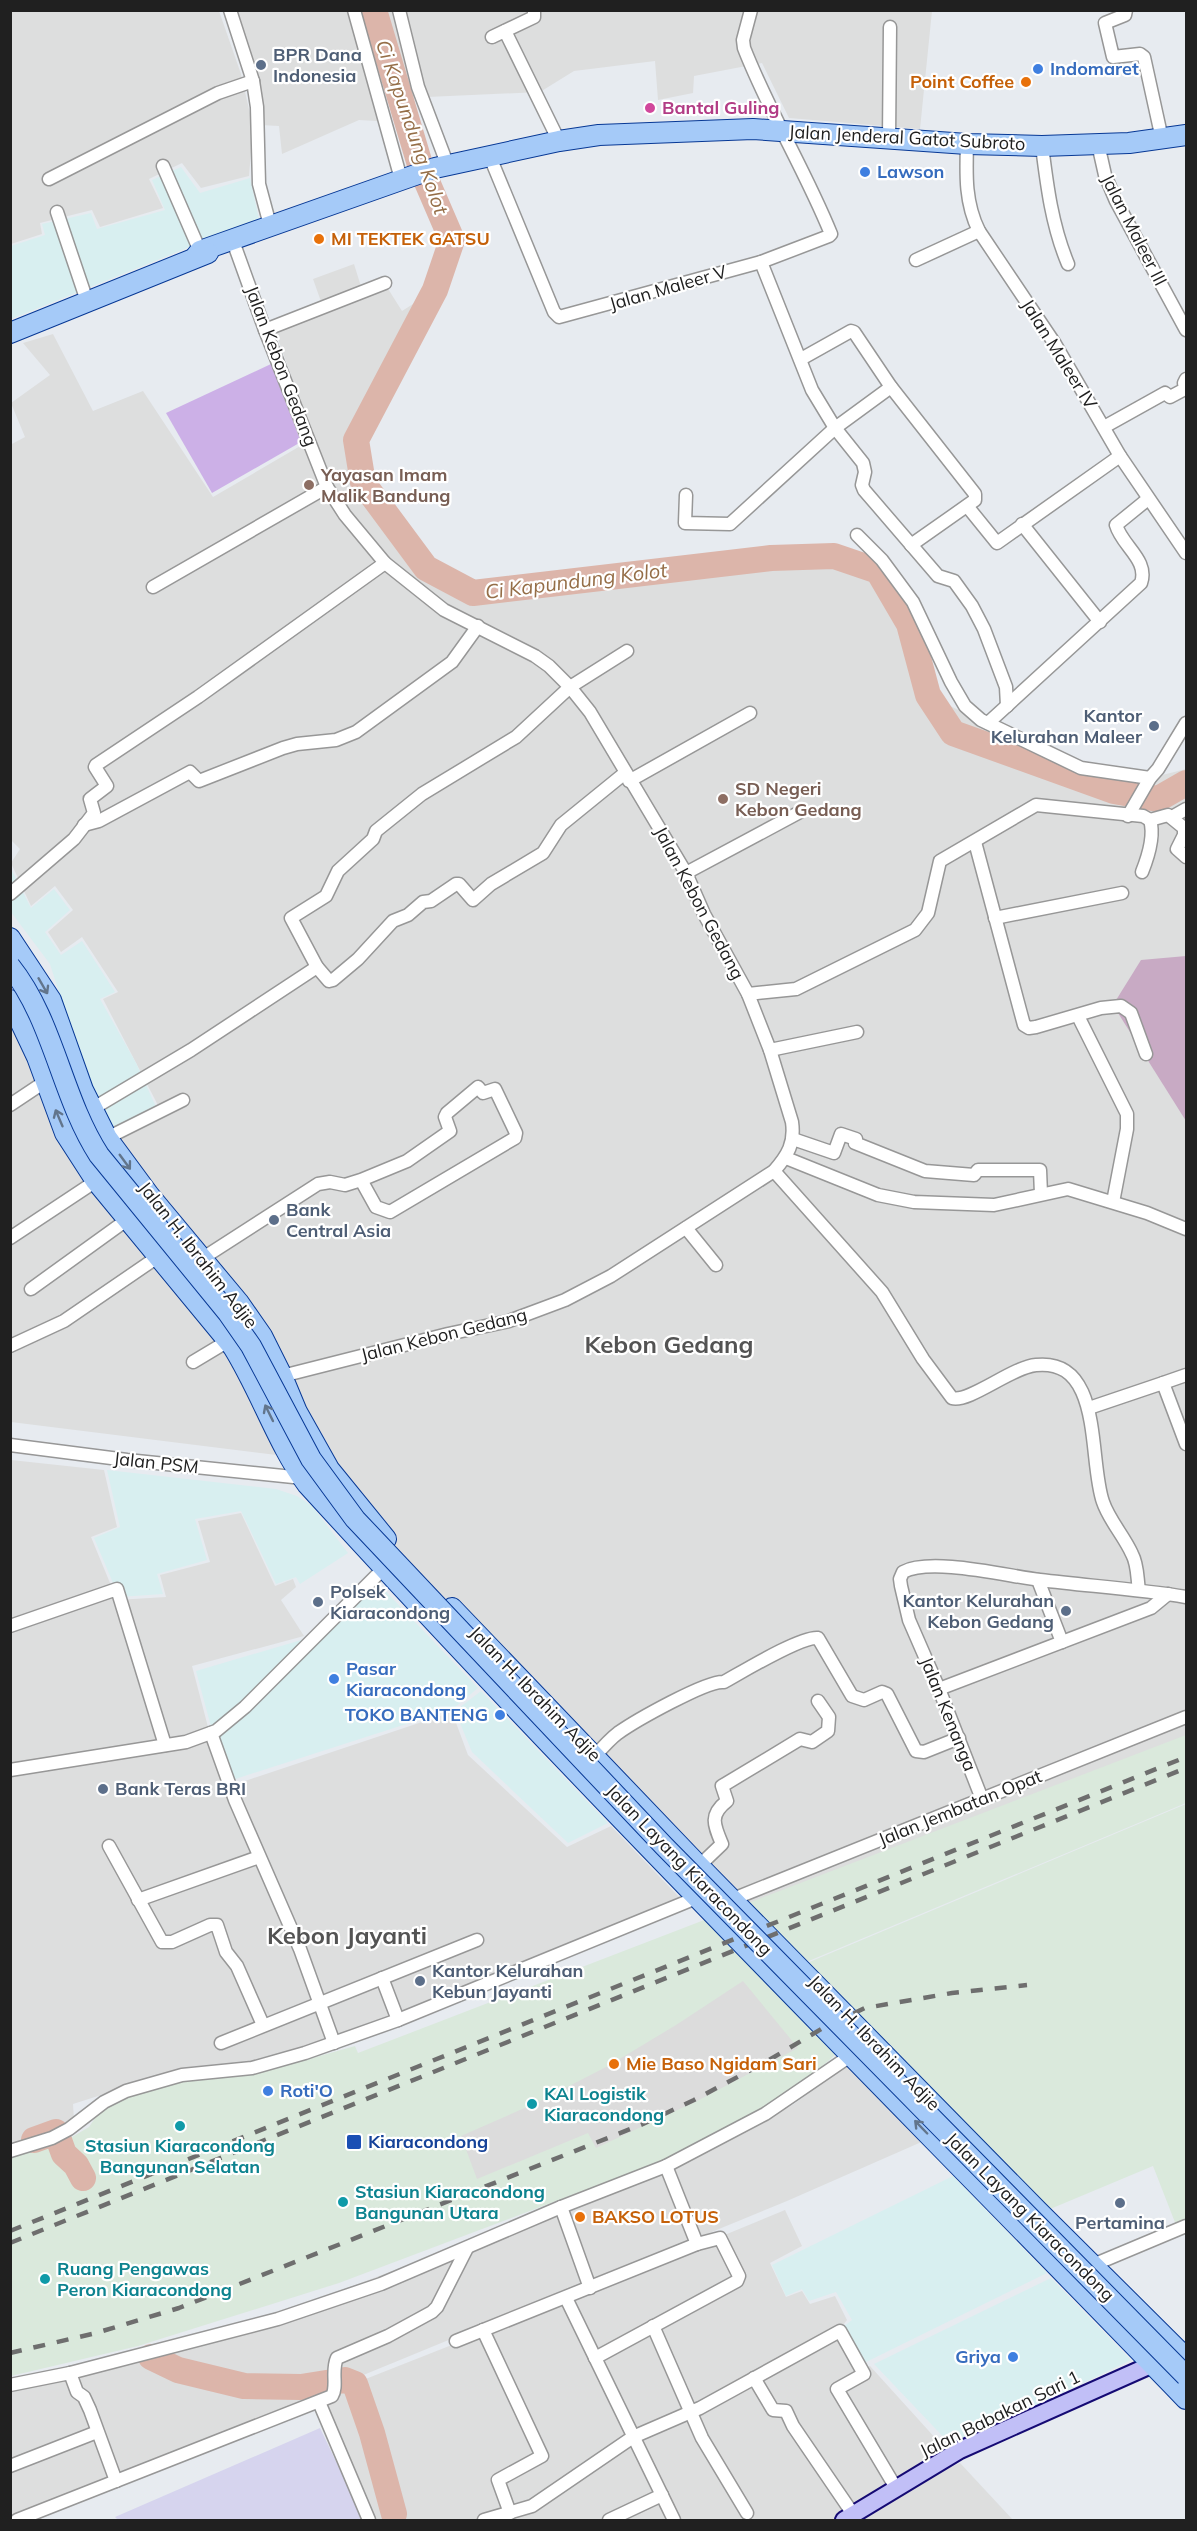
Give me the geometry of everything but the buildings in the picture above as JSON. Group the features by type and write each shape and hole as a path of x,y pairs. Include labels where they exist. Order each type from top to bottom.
{"main road":[{"name":"Jalan Jenderal Gatot Subroto","path":"10,331 275,224 404,178 441,167 559,141 641,132 753,129 967,144 1042,146 1100,152 1129,143 1186,135"},
{"name":"Jalan Jenderal Gatot Subroto","path":"198,254 234,244 275,228 275,224"},
{"name":"Jalan H. Ibrahim Adjie","path":"10,938 51,1000 83,1090 107,1138 149,1195 239,1303 262,1336 297,1412 329,1469 387,1540 699,1866 1180,2351"},
{"name":"Jalan Layang Kiaracondong","path":"10,966 35,1002 84,1131 99,1155 228,1313 251,1346 311,1459 355,1519 410,1580 664,1846 1186,2376"},
{"name":"Jalan H. Ibrahim Adjie","path":"10,1000 30,1040 72,1145 96,1181 228,1341 251,1376 302,1476 487,1679 696,1898 1186,2399"},
{"path":"317,1449 304,1449 299,1452 302,1476 317,1486 322,1484 329,1469"},
{"path":"379,1560 387,1540"},
{"path":"808,2013 828,1995"},
{"path":"984,2192 1002,2174"}],"street":[{"path":"230,10 253,81 258,117 259,184 275,224"},
{"path":"354,10 404,178"},
{"path":"399,10 441,167"},
{"path":"492,37 534,17 534,10"},
{"path":"751,10 743,40 744,48 783,131"},
{"path":"1126,10 1125,15 1105,23 1113,57 1140,54 1144,57 1162,139"},
{"path":"889,139 890,27"},
{"path":"506,31 559,141"},
{"path":"49,179 218,93 253,81"},
{"name":"Jalan Maleer V","path":"490,157 554,312 560,317 761,262 831,234 804,171 783,131"},
{"name":"Jalan Maleer IV","path":"967,144 966,193 979,231 1055,344 1120,456 1186,553"},
{"path":"1042,146 1055,224 1068,264"},
{"name":"Jalan Maleer III","path":"1100,152 1104,175 1116,201 1186,330"},
{"path":"164,166 198,254"},
{"path":"57,212 87,301"},
{"path":"916,260 979,231"},
{"name":"Jalan Kebon Gedang","path":"234,244 327,487 345,515 386,563 444,610 476,622 536,656 570,687 590,712 686,873 704,914 748,994 770,1050 792,1122 793,1139 786,1158 774,1171 611,1276 565,1300 509,1321 282,1376"},
{"path":"761,262 812,390 835,428 863,463 866,470 862,485 864,490 938,576 954,581 972,606 984,629 1006,687 1006,706"},
{"path":"265,330 385,283"},
{"path":"801,359 851,331 856,334 891,387 975,494 975,500 911,545"},
{"path":"1104,427 1165,393 1170,397 1185,389 1186,379"},
{"path":"686,495 685,523 730,524 835,428 891,387"},
{"path":"967,506 995,542 1120,456"},
{"path":"153,587 327,487"},
{"path":"988,723 1142,583 1144,574 1142,565 1116,525 1148,499"},
{"path":"1022,524 1100,622"},
{"path":"857,535 877,553 913,602 951,682 965,706 981,720 1081,768 1150,778"},
{"path":"10,894 59,853 94,811 90,799 107,786 95,766 198,697 386,563"},
{"path":"80,828 99,821 190,772 199,781 290,746 347,737 452,662 476,622"},
{"path":"627,651 570,687 516,737 451,775 408,805 376,831 373,839 333,880 326,896 312,907 305,908 291,920 317,967 329,981 358,959 396,920 405,917 423,902 431,901 456,884 459,884 473,900 491,885 543,853 561,825 627,777 750,713"},
{"path":"1130,814 1150,778 1186,723"},
{"path":"748,994 796,989 915,930 928,913 939,862 1036,805 1130,814 1143,816 1150,820 1168,815 1186,831 1177,849 1186,857"},
{"path":"1172,817 1186,809"},
{"path":"686,873 800,812"},
{"path":"1142,872 1151,834 1150,820"},
{"path":"975,842 1025,1026 1036,1027 1101,1008 1125,1007 1131,1013 1146,1054"},
{"path":"995,918 1122,893"},
{"path":"92,1109 191,1050 317,967"},
{"path":"1078,1016 1127,1114 1127,1129 1113,1202"},
{"path":"770,1050 857,1032"},
{"path":"10,1105 46,1081"},
{"path":"203,1258 311,1187 330,1182 345,1185 407,1161 450,1131 445,1118 447,1113 478,1087 483,1093 495,1089 516,1133 515,1138 390,1212 376,1207 361,1180"},
{"path":"107,1138 183,1100"},
{"path":"793,1139 834,1153 840,1134 856,1139 855,1143 925,1171 974,1175 978,1170 1040,1170 1041,1194"},
{"path":"786,1158 878,1195 914,1202 994,1205 1068,1189 1113,1202 1186,1229"},
{"path":"774,1171 882,1292 923,1359 952,1398 964,1398 993,1382 1036,1365 1063,1368 1079,1384 1089,1408 1095,1474 1103,1502 1133,1556 1139,1590"},
{"path":"10,1238 96,1181"},
{"path":"31,1289 128,1219"},
{"path":"686,1228 716,1264"},
{"path":"10,1346 64,1321 159,1256"},
{"path":"193,1362 228,1341"},
{"path":"1089,1408 1186,1375"},
{"path":"1163,1383 1186,1444"},
{"name":"Jalan PSM","path":"10,1445 108,1458 302,1476"},
{"path":"10,1770 186,1742 211,1733 238,1713 379,1560"},
{"name":"Jalan Kenanga","path":"982,1799 909,1620 900,1579 903,1572 929,1567 966,1569 1038,1580"},
{"path":"1062,1642 1038,1580 1186,1597"},
{"path":"10,1626 117,1589 165,1745"},
{"path":"939,1689 1151,1608 1168,1594"},
{"path":"595,1756 617,1734 679,1700 717,1681 724,1682 796,1644 814,1638 818,1638 852,1696 864,1700 882,1692 887,1694 916,1751 924,1752 959,1738"},
{"path":"699,1866 722,1844 716,1830 715,1817 717,1810 728,1801 722,1786 800,1739 812,1742 828,1731 829,1717 818,1701"},
{"name":"Jalan Jembatan Opat","path":"733,1899 1186,1717"},
{"path":"211,1733 235,1800 289,1923 334,2043"},
{"path":"109,1845 156,1935 164,1943 172,1942 214,1923 217,1925 226,1952 237,1966 263,2025"},
{"path":"138,1900 260,1857"},
{"path":"10,2151 52,2138 69,2129 104,2102 126,2091 182,2075 252,2068 334,2043 398,2020 696,1898"},
{"path":"221,2043 477,1940"},
{"path":"382,1978 398,2020"},
{"path":"10,2385 70,2373 278,2319 381,2284 561,2207 666,2166 765,2114 850,2056"},
{"path":"666,2166 697,2244"},
{"path":"561,2207 590,2288"},
{"path":"1093,2265 1186,2226"},
{"path":"456,2341 697,2244 720,2238 738,2279 595,2358"},
{"path":"17,2520 332,2396 335,2390 333,2381 335,2361 340,2356 388,2336 432,2312 437,2307 466,2248"},
{"path":"566,2298 674,2520"},
{"path":"653,2326 690,2413 715,2462 727,2476 747,2514"},
{"path":"483,2330 542,2456 498,2480 510,2513"},
{"path":"484,2520 532,2506 633,2437 690,2413 840,2331 864,2374 837,2389 896,2488"},
{"name":"Jalan Babakan Sari 1","path":"848,2517 960,2450 1180,2351"},
{"path":"70,2373 77,2392 84,2397 117,2481"},
{"path":"754,2378 774,2410 786,2411 848,2517"},
{"path":"319,2402 369,2520"},
{"path":"10,2466 97,2432"},
{"path":"609,2520 662,2496"}],"shaded area":[{"path":"11,11 219,11 241,74 253,127 249,176 201,188 182,163 149,179 163,208 100,227 92,210 40,223 42,234 11,244"},
{"path":"229,11 359,11 392,122 359,120 282,154 279,126 260,125"},
{"path":"378,11 932,11 920,129 789,118 762,63 694,76 693,93 658,100 655,61 574,71 540,92 405,98"},
{"path":"181,167 200,193 250,178 259,219 11,319 11,246 45,235 42,224 91,213 97,229 165,210 152,180"},
{"path":"354,264 363,293 385,284 402,311 435,290 348,489 473,593 771,558 878,571 928,695 1115,787 1186,769 1186,1743 740,1915 312,1462 260,1314 112,1139 163,1115 103,999 118,992 82,937 61,952 48,932 73,910 55,886 31,906 11,863 20,849 10,839 10,445 25,437 11,403 50,375 23,343 53,334 93,411 143,391 213,497 314,438 275,331 324,310 313,279"},
{"path":"271,364 301,442 212,493 166,413"},
{"path":"10,867 31,908 54,889 70,910 45,932 61,955 82,941 115,992 100,999 136,1063 157,1109 109,1133 83,1067 50,964 11,912"},
{"path":"1186,956 1186,1121 1113,1005 1141,960"},
{"path":"10,1010 236,1359 285,1456 11,1422"},
{"path":"11,1460 104,1470 117,1527 91,1537 117,1600 166,1597 160,1575 210,1562 198,1521 241,1513 275,1586 293,1579 296,1587 281,1600 304,1636 192,1666 224,1788 452,1712 468,1755 567,1847 611,1826 681,1899 417,2006 294,2051 254,2061 189,2067 73,2104 74,2120 51,2133 11,2148"},
{"path":"107,1470 276,1489 297,1496 312,1506 348,1553 300,1584 296,1577 276,1584 241,1511 195,1519 207,1560 157,1574 163,1594 119,1597 94,1538 120,1527"},
{"name":"Pasar Kiaracondong","path":"373,1578 478,1688 453,1709 226,1782 196,1671 308,1638"},
{"path":"481,1691 608,1823 568,1843 472,1752 455,1711"},
{"path":"1186,1735 1186,1803 804,1963 836,2054 808,2079 731,2128 662,2161 339,2283 138,2346 11,2376 10,2158 67,2140 89,2127 101,2109 134,2094 180,2080 263,2072 355,2046 358,2053"},
{"path":"1186,1804 1186,2220 1176,2225 1153,2166 1043,2212 807,1963"},
{"path":"743,1981 798,2048 699,2100 596,2148 588,2133 477,2179 461,2136 536,2103 608,2066"},
{"path":"849,2062 926,2140 787,2201 11,2520 10,2388 207,2341 620,2185 734,2138 794,2104"},
{"path":"953,2176 1047,2273 862,2364 843,2327 852,2320 836,2292 809,2301 802,2289 786,2296 772,2265"},
{"path":"785,2210 802,2246 770,2263 786,2297 802,2291 810,2304 835,2296 847,2320 840,2329 863,2369 870,2366 947,2451 889,2481 833,2520 672,2520 569,2299"},
{"path":"1051,2278 1131,2360 952,2446 874,2364"},
{"path":"566,2300 670,2520 397,2520 358,2382"},
{"path":"356,2387 383,2472 394,2520 368,2520 321,2402"},
{"path":"320,2428 364,2520 118,2520 115,2517"},
{"path":"960,2463 1013,2520 857,2520 890,2495"}],"waterway":[{"name":"Ci Kapundung Kolot","path":"374,10 421,168 452,240 435,290 356,440 363,483 426,568 473,593 771,558 834,556 878,571 909,624 928,695 953,733 1114,791 1158,799 1186,783"},
{"path":"34,2140 56,2132 64,2154 76,2165 83,2178"},
{"path":"151,2357 178,2370 244,2386 301,2387 345,2380 355,2384 372,2433 394,2514"}],"railway":[{"path":"10,2231 1186,1757"},
{"path":"10,2243 1186,1768"},
{"path":"10,2353 96,2333 179,2308 643,2124 694,2100 764,2063 823,2028 865,2008 952,1993 1027,1985"}],"place":[{"name":"BPR Dana Indonesia","path":"261,65"},
{"name":"Indomaret","path":"1038,69"},
{"name":"Point Coffee","path":"1026,82"},
{"name":"Bantal Guling","path":"650,108"},
{"name":"Lawson","path":"865,172"},
{"name":"MI TEKTEK GATSU","path":"319,239"},
{"name":"Yayasan Imam Malik Bandung","path":"309,485"},
{"name":"Kantor Kelurahan Maleer","path":"1154,726"},
{"name":"SD Negeri Kebon Gedang","path":"723,799"},
{"name":"Bank Central Asia","path":"274,1220"},
{"name":"Polsek Kiaracondong","path":"318,1602"},
{"name":"Kantor Kelurahan Kebon Gedang","path":"1066,1611"},
{"name":"Pasar Kiaracondong","path":"334,1679"},
{"name":"TOKO BANTENG","path":"500,1715"},
{"name":"Bank Teras BRI","path":"103,1789"},
{"name":"Kantor Kelurahan Kebun Jayanti","path":"420,1981"},
{"name":"Mie Baso Ngidam Sari","path":"614,2064"},
{"name":"Roti'O","path":"268,2091"},
{"name":"KAI Logistik Kiaracondong","path":"532,2104"},
{"name":"Stasiun Kiaracondong Bangunan Selatan","path":"180,2126"},
{"name":"Kiaracondong","path":"354,2142"},
{"name":"Stasiun Kiaracondong Bangunan Utara","path":"343,2202"},
{"name":"Pertamina","path":"1120,2203"},
{"name":"BAKSO LOTUS","path":"580,2217"},
{"name":"Ruang Pengawas Peron Kiaracondong","path":"45,2279"},
{"name":"Griya","path":"1013,2357"}],"district":[{"name":"Kebon Gedang","path":"669,1345"},
{"name":"Kebon Jayanti","path":"347,1936"}]}
